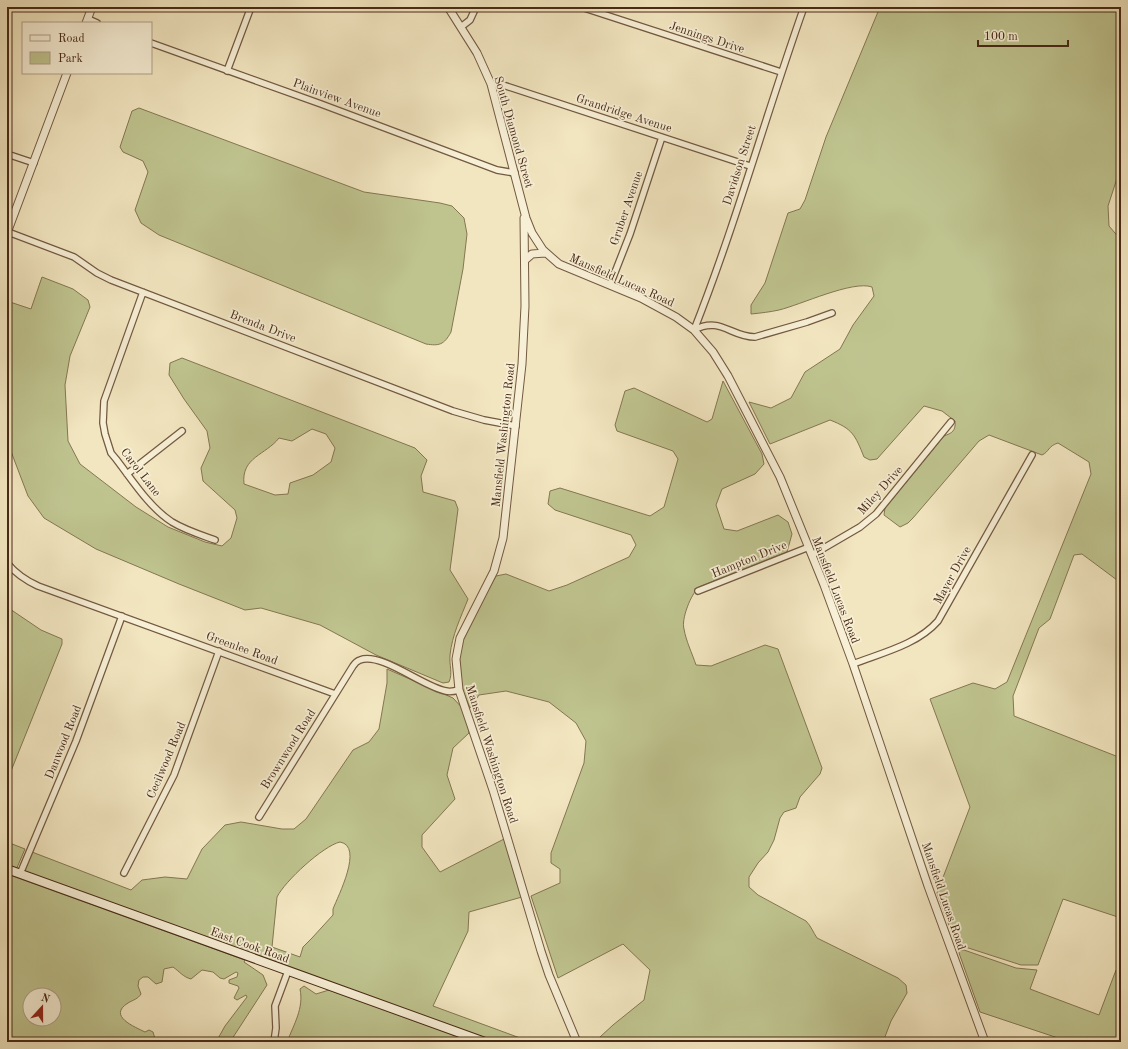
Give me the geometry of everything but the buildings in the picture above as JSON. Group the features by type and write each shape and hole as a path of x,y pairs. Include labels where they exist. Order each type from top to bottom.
{"main road":[{"name":"East Cook Road","path":"7,869 481,1041"}],"street":[{"path":"87,21 92,7"},
{"path":"227,71 250,7"},
{"name":"South Diamond Street","path":"448,7 476,53 491,84 524,208 530,227 539,245"},
{"path":"461,27 470,20 476,7"},
{"name":"Jennings Drive","path":"581,7 781,72"},
{"name":"Davidson Street","path":"694,330 731,228 781,72 804,7"},
{"name":"Plainview Avenue","path":"152,43 336,109 497,170 515,173"},
{"path":"7,233 67,74"},
{"name":"Grandridge Avenue","path":"491,84 500,84 750,166"},
{"name":"Gruber Avenue","path":"610,285 630,234 662,137"},
{"path":"7,154 34,163"},
{"name":"Mansfield Washington Road","path":"524,208 525,260 523,351 516,426 501,548 494,571 464,630 458,646 456,669 458,690 493,790 541,951 549,975 577,1042"},
{"name":"Brenda Drive","path":"7,233 67,254 100,275 453,411 484,420 516,426"},
{"name":"Mansfield Lucas Road","path":"539,245 545,253 563,266 656,305 676,317 694,330 719,361 780,477 809,547 852,664 928,886 985,1042"},
{"path":"525,260 532,254 545,253"},
{"name":"Carol Lane","path":"143,292 104,401 103,423 108,444 111,453 153,506 182,528 215,540"},
{"path":"694,330 701,326 712,325 723,327 746,336 754,337 807,322 832,313"},
{"name":"Miley Drive","path":"812,555 860,527 876,514 950,422"},
{"path":"127,474 182,431"},
{"name":"Mayer Drive","path":"852,664 913,640 927,632 935,625 943,614 1032,456"},
{"name":"Hampton Drive","path":"698,591 809,547"},
{"name":"Greenlee Road","path":"7,563 18,575 27,581 335,694"},
{"name":"Danwood Road","path":"20,874 76,741 122,616"},
{"name":"Cecilwood Road","path":"124,873 172,779 219,652"},
{"path":"335,694 357,661 366,659 375,660 386,664 446,691 458,690"},
{"name":"Brownwood Road","path":"259,817 335,694"},
{"path":"274,1042 276,1028 275,1006 288,971"}],"green space":[{"path":"880,7 1121,7 1121,166 1108,206 1109,226 1121,240 1121,583 1082,554 1074,555 1050,619 1039,628 1013,696 1014,716 1121,758 1121,918 1063,899 1038,965 1021,965 956,944 937,893 970,807 930,699 973,683 995,689 1007,682 1091,474 1089,462 1058,443 1042,455 989,435 979,441 913,518 908,523 900,527 884,515 885,508 944,436 953,431 955,421 942,411 924,406 877,459 870,460 864,457 855,438 844,426 830,420 770,444 749,402 771,408 791,398 805,372 840,349 853,325 874,296 872,287 852,287 779,310 751,314 751,305 765,283 788,213 800,209 805,200 826,137"},
{"path":"139,108 364,192 452,206 464,218 467,234 463,269 451,332 446,340 438,345 426,344 159,235 141,223 135,210 148,172 143,161 123,152 120,147 132,111"},
{"path":"42,277 73,289 88,300 90,307 70,356 65,385 68,441 80,464 136,507 168,527 205,542 222,546 231,538 237,518 235,510 203,481 201,468 210,448 207,431 169,375 170,363 182,358 415,448 427,460 421,476 423,492 455,501 458,509 450,570 468,599 453,640 450,655 451,675 449,682 443,683 376,655 320,625 261,608 245,610 179,584 96,549 44,518 28,496 7,441 7,301 31,309","holes":["312,429 326,434 335,448 331,462 313,475 290,483 288,494 275,495 244,484 244,475 250,462 274,444 279,438 292,441"]},
{"path":"723,381 762,454 764,464 755,474 722,489 716,505 724,529 737,531 778,515 788,522 792,534 787,552 699,587 693,595 685,613 683,625 685,634 696,665 711,666 765,645 778,649 822,768 820,774 800,797 796,808 784,812 780,818 774,840 768,852 758,863 749,877 749,887 758,895 806,921 817,938 898,978 906,985 907,993 891,1021 883,1042 597,1042 600,1037 613,1025 644,1000 650,970 623,944 558,978 531,896 560,883 560,869 551,863 551,853 584,763 586,741 576,723 549,702 506,691 479,695 470,708 463,691 459,665 460,647 496,576 506,574 549,591 567,585 629,557 636,545 631,535 555,510 548,504 550,491 560,488 650,516 664,507 678,459 673,451 617,431 615,425 625,391 634,388 707,422 712,419"},
{"path":"7,607 41,630 62,639 62,644 7,781"},
{"path":"387,669 453,698 466,712 469,733 453,748 447,775 455,799 422,835 422,847 440,872 504,839 522,897 469,912 468,931 433,1006 531,1042 496,1042 24,872 32,852 131,890 142,880 165,877 187,879 202,849 225,825 241,822 282,829 294,829 306,819 353,750 369,742 379,729 387,683","holes":["340,842 347,845 350,852 350,862 344,883 333,909 333,915 303,947 300,957 272,947 277,897 281,890 305,865 324,850"]},
{"path":"7,842 25,849 16,870 7,866"},
{"path":"7,874 245,960 244,962 263,975 267,985 230,1042 216,1042 225,1026 247,997 246,995 237,1000 234,998 239,988 238,986 229,983 229,980 237,977 238,973 236,972 224,979 220,978 213,972 202,970 191,979 173,967 164,969 162,982 156,984 148,977 143,977 139,980 138,986 141,994 140,996 128,1003 120,1012 122,1017 130,1024 145,1032 149,1030 153,1032 156,1042 7,1042"},
{"path":"960,950 964,950 1016,968 1037,970 1030,989 1099,1015 1116,970 1121,972 1121,1042 1070,1042 980,1012 959,953"},
{"path":"304,986 316,994 329,990 473,1042 287,1042 301,1003 300,989"}]}
